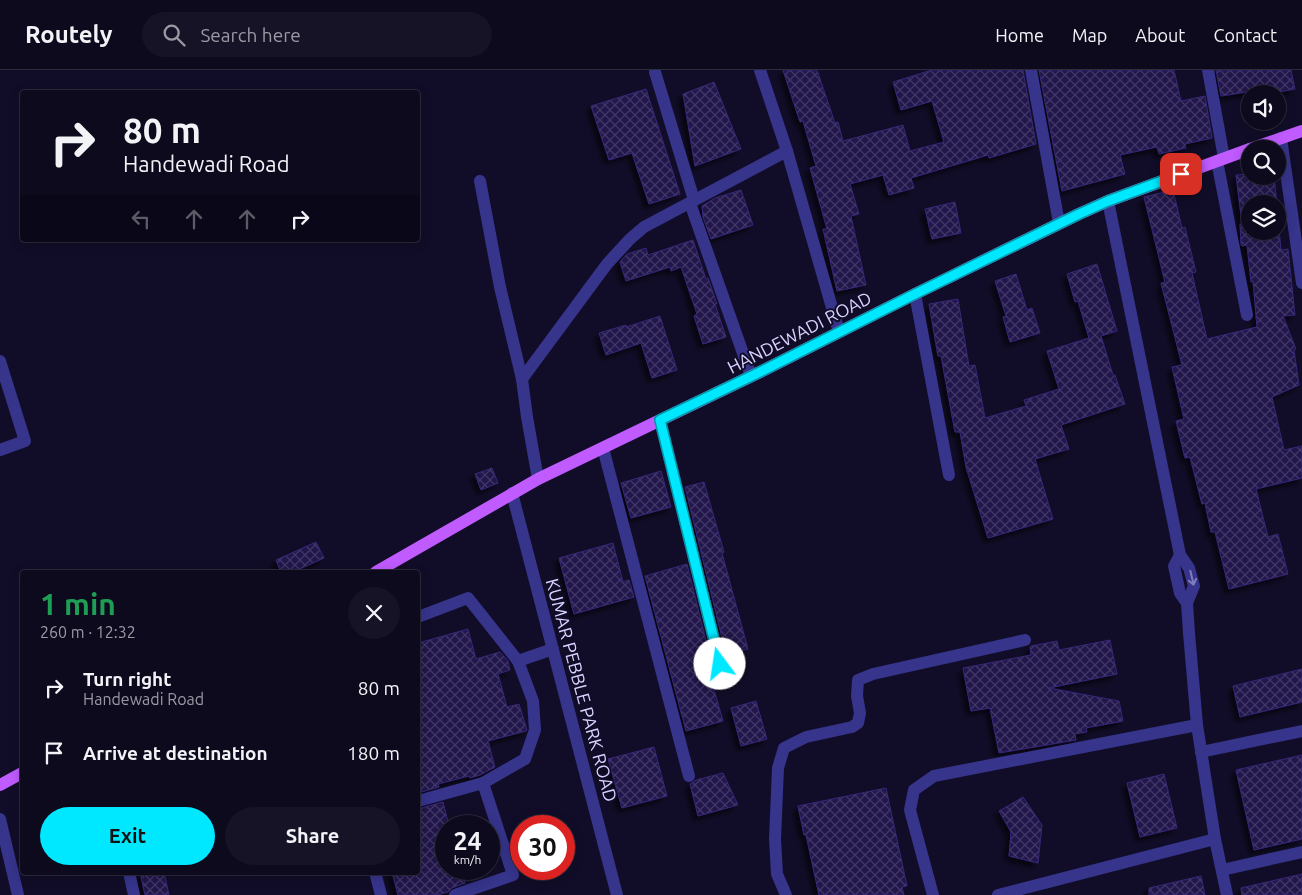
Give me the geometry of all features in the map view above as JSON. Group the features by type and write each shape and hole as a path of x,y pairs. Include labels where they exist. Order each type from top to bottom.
{"main road":[{"name":"HANDEWADI ROAD","path":"1275,140 1302,130"},
{"name":"HANDEWADI ROAD","path":"379,570 538,478 751,376 1059,223 1108,201 1241,152"},
{"path":"0,785 20,774"}],"street":[{"path":"760,70 787,151 839,332"},
{"path":"1031,70 1059,223"},
{"path":"1208,70 1247,315"},
{"path":"656,72 692,201 751,376"},
{"path":"1281,138 1302,283"},
{"path":"522,379 607,264 630,238 644,227 787,151"},
{"path":"480,181 500,287 522,379 538,478"},
{"path":"1108,201 1180,555 1189,568 1194,586 1187,603 1197,725 1215,839 1227,895"},
{"path":"915,294 949,476"},
{"path":"0,361 25,441 0,450"},
{"path":"660,420 720,664"},
{"path":"603,448 689,776"},
{"name":"KUMAR PEBBLE PARK ROAD","path":"512,493 617,895"},
{"path":"420,617 468,598 518,661 533,701 535,730 525,759 483,783 420,799"},
{"path":"786,895 777,874 775,839 778,768 784,748 806,737 852,727 858,723 860,713 858,680 873,674 1025,640"},
{"path":"518,661 553,649"},
{"path":"933,895 910,810 914,790 934,776 1197,725"},
{"path":"1201,752 1302,730"},
{"path":"455,895 513,875 483,783"},
{"path":"0,819 18,895"},
{"path":"998,895 1215,839"},
{"path":"1222,870 1302,852"},
{"path":"129,875 134,895"},
{"path":"376,875 381,895"}],"building":[{"path":"783,70 817,70 835,123 838,122 843,141 903,125 910,151 944,142 932,101 901,110 893,82 932,70 1023,70 1036,144 989,158 988,155 911,178 914,188 889,195 883,175 850,184 859,214 851,216 866,285 837,291 823,229 827,229 810,168 816,166 803,121 800,122"},
{"path":"1039,70 1174,70 1181,101 1205,96 1212,138 1185,144 1186,148 1159,154 1157,147 1120,155 1125,174 1062,191"},
{"path":"1216,70 1291,70 1295,89 1286,91 1286,85 1241,85 1241,93 1221,96"},
{"path":"714,82 741,149 695,166 683,94"},
{"path":"646,89 680,194 649,204 632,153 609,160 591,106"},
{"path":"1236,175 1241,175 1241,185 1275,185 1276,195 1241,195 1241,216"},
{"path":"741,190 753,225 711,239 703,217 702,206 715,198"},
{"path":"1173,190 1182,228 1185,227 1196,272 1192,273 1207,339 1257,327 1253,281 1251,282 1247,245 1242,246 1241,244 1240,224 1241,240 1280,240 1281,250 1288,249 1295,315 1283,316 1296,349 1294,350 1299,385 1272,397 1284,450 1302,446 1302,478 1256,489 1268,537 1278,534 1288,574 1229,589 1215,532 1211,532 1205,503 1202,504 1190,457 1185,458 1176,421 1184,419 1172,367 1182,365 1161,283 1165,282 1144,197"},
{"path":"955,202 961,233 932,239 925,209"},
{"path":"693,240 706,279 708,278 717,304 715,304 726,337 703,344 694,316 697,314 681,267 671,271 670,267 626,281 620,262 627,254 646,248 648,255"},
{"path":"1097,264 1117,331 1101,336 1113,375 1115,375 1125,404 1061,425 1069,449 1035,459 1053,519 988,538 966,467 960,432 955,432 941,356 938,356 929,304 958,299 969,366 975,365 985,418 1026,406 1024,400 1059,389 1047,351 1089,338 1078,301 1075,302 1067,274"},
{"path":"1016,274 1027,310 1032,308 1040,333 1010,342 1003,317 1006,316 995,281"},
{"path":"660,316 677,370 652,378 641,343 606,355 599,333"},
{"path":"492,468 498,483 481,490 475,474"},
{"path":"661,471 671,507 631,518 621,483"},
{"path":"704,482 724,552 722,553 748,649 726,654 685,487"},
{"path":"316,542 324,558 297,570 280,570 276,560"},
{"path":"613,543 623,582 629,580 634,597 574,614 559,558"},
{"path":"687,564 710,657 705,658 723,721 686,731 645,576"},
{"path":"468,629 476,659 500,652 508,661 510,670 498,674 507,707 519,704 527,730 488,741 495,767 480,775 438,784 439,787 420,792 420,642"},
{"path":"1110,640 1117,674 1049,688 1119,701 1123,721 1086,728 1087,732 1075,734 1076,740 999,753 990,708 971,711 963,668 1031,655 1031,646 1057,641 1059,650"},
{"path":"1302,669 1302,702 1240,717 1233,686"},
{"path":"756,701 767,739 741,746 731,708"},
{"path":"654,747 667,796 622,808 608,759"},
{"path":"1302,755 1302,839 1254,850 1236,770"},
{"path":"723,773 738,805 698,816 690,784 696,780"},
{"path":"1164,774 1177,828 1140,837 1127,783"},
{"path":"886,788 907,886 902,887 904,895 819,895 798,806"},
{"path":"1023,797 1042,825 1038,863 1009,856 1011,832 999,811"},
{"path":"443,802 446,815 435,815 435,880 464,880 465,883 452,888 448,892 437,895 398,895 393,875 420,875 420,808"},
{"path":"1302,874 1302,895 1242,895 1241,888"},
{"path":"141,875 165,875 169,895 145,895"},
{"path":"1201,876 1205,895 1149,895 1149,888"}],"route":[{"path":"720,664 660,420 1079,214 1108,201 1181,174"}]}
